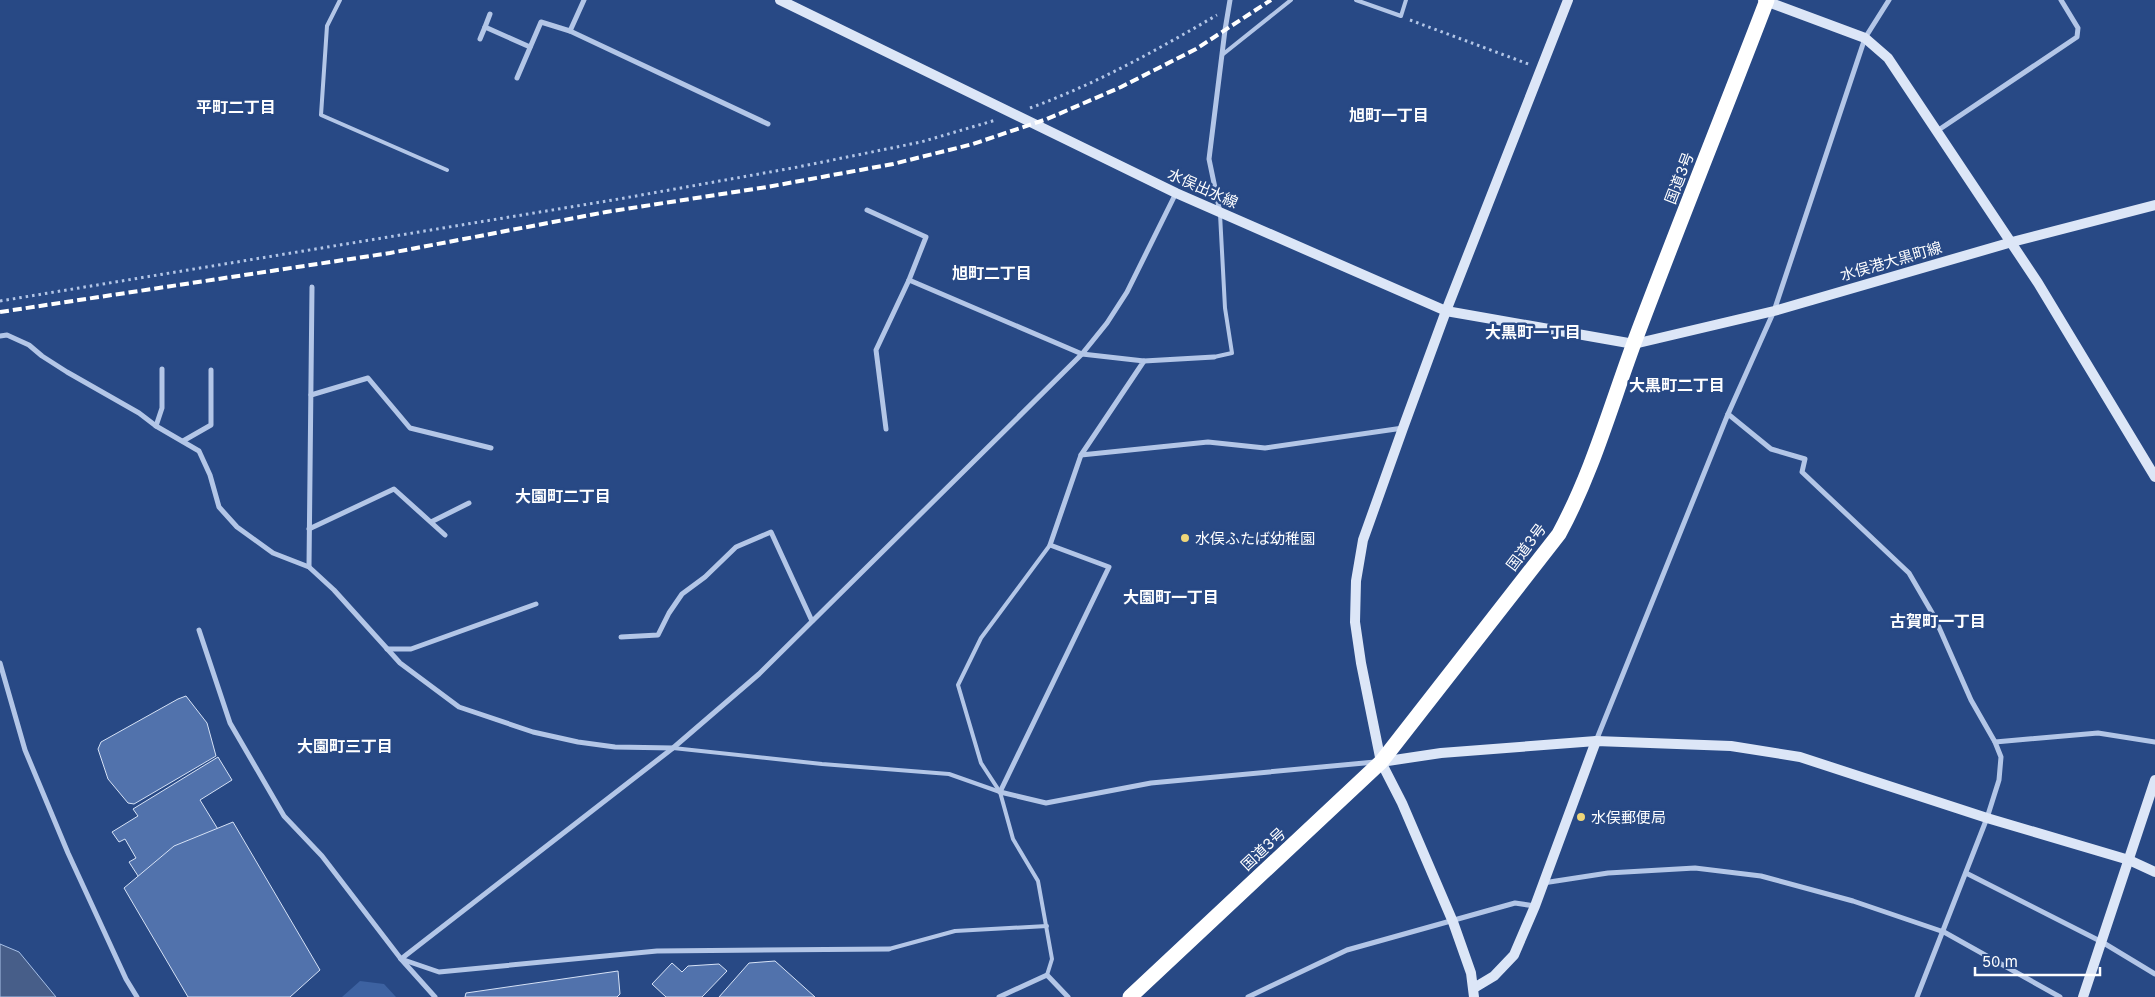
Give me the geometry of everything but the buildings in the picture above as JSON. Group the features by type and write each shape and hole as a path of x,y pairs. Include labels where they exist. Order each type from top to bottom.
{"highway":[{"name":"国道3号","path":"1130,997 1381,762 1559,534 1576,502 1590,469 1634,344 1766,0"}],"street":[{"path":"570,31 584,0"},
{"name":"水俣出水線","path":"780,0 1176,193 1446,311 1634,344"},
{"path":"1220,212 1209,159 1221,55 1230,0"},
{"path":"1568,0 1402,428 1363,540 1356,581 1355,622 1361,663 1381,762 1402,804 1453,922 1474,992 1494,976 1514,955 1535,906 1596,741 1728,414 1774,311 1864,38 1889,0"},
{"path":"1766,0 1864,38 1888,58 2012,242 2155,477"},
{"path":"1937,131 2077,37 2078,28 2061,0"},
{"path":"480,39 490,14"},
{"path":"517,78 541,22 570,31 768,124"},
{"path":"485,27 530,47"},
{"path":"401,959 673,748 759,674 1082,354 1107,323 1126,292 1176,193"},
{"name":"水俣港大黒町線","path":"1634,344 1774,311 2012,242 2155,205"},
{"path":"867,210 926,237 909,280 876,350 886,429"},
{"path":"909,280 1082,354 1144,361 1214,357"},
{"path":"309,567 312,287"},
{"path":"0,336 8,335 29,345 67,372 132,408 156,426 199,451 210,475 219,507 237,527 273,553 309,567 334,590 400,663 459,708 533,732 578,742 615,747 673,748"},
{"path":"1144,361 1081,455 1050,545 1109,567 1000,792 1046,803 1151,783 1381,762 1441,753 1596,741 1731,746 1800,757 1987,818 2129,860 2155,872"},
{"path":"156,426 162,408 162,369"},
{"path":"183,441 211,425 211,370"},
{"path":"311,395 368,378 410,428 490,448"},
{"path":"1728,414 1771,449 1805,458 1802,472 1909,573 1934,616 1971,700 1995,742 2001,757 1999,780 1987,818 1917,997"},
{"path":"1081,455 1208,442 1265,448 1402,428"},
{"path":"309,529 394,489 445,535"},
{"path":"431,522 468,503"},
{"path":"621,637 658,634 682,594 706,577 736,547 771,532 812,621"},
{"path":"387,648 411,649 536,604"},
{"path":"198,630 230,723 284,816 322,856 401,959 435,997"},
{"path":"0,663 25,750 68,853 126,979 137,997"},
{"path":"1995,742 2098,733 2155,742"},
{"path":"2084,997 2155,780"},
{"path":"1543,883 1608,873 1696,868 1761,876 1854,901 1944,932 2060,997"},
{"path":"1966,873 2102,942 2155,974"},
{"path":"1248,997 1348,950 1515,903 1535,906"},
{"path":"401,959 438,972 657,951 889,949"},
{"path":"999,997 1047,975 1068,997"}],"lane":[{"path":"340,0 327,26 321,115 447,170"},
{"path":"1221,55 1290,0"},
{"path":"1356,0 1401,16 1406,0"},
{"path":"1214,357 1232,354 1225,308 1220,212"},
{"path":"1047,975 1052,959 1038,880 1013,839 1000,792 981,763 958,685 981,638 1050,545"},
{"path":"673,748 822,764 950,774 1000,792"},
{"path":"889,949 955,931 1047,926"}],"path":[{"path":"0,301 619,199 798,167 921,142 976,127 1013,114 1100,79 1154,52 1230,7"},
{"path":"1401,16 1540,69"}],"shaded area":[{"path":"0,944 19,952 56,997 0,997"},
{"path":"360,981 384,984 396,997 342,997"}],"railway":[{"path":"0,312 390,253 606,212 767,187 893,164 973,144 1047,119 1121,87 1196,49 1271,0"}],"place":[{"name":"水俣ふたば幼稚園","path":"1185,538"},
{"name":"水俣郵便局","path":"1581,817"}],"district":[{"name":"平町二丁目","path":"236,107"},
{"name":"旭町一丁目","path":"1389,115"},
{"name":"旭町二丁目","path":"992,273"},
{"name":"大黒町一丁目","path":"1533,332"},
{"name":"大黒町二丁目","path":"1677,385"},
{"name":"大園町二丁目","path":"563,496"},
{"name":"大園町一丁目","path":"1171,597"},
{"name":"古賀町一丁目","path":"1938,621"},
{"name":"大園町三丁目","path":"345,746"}]}
